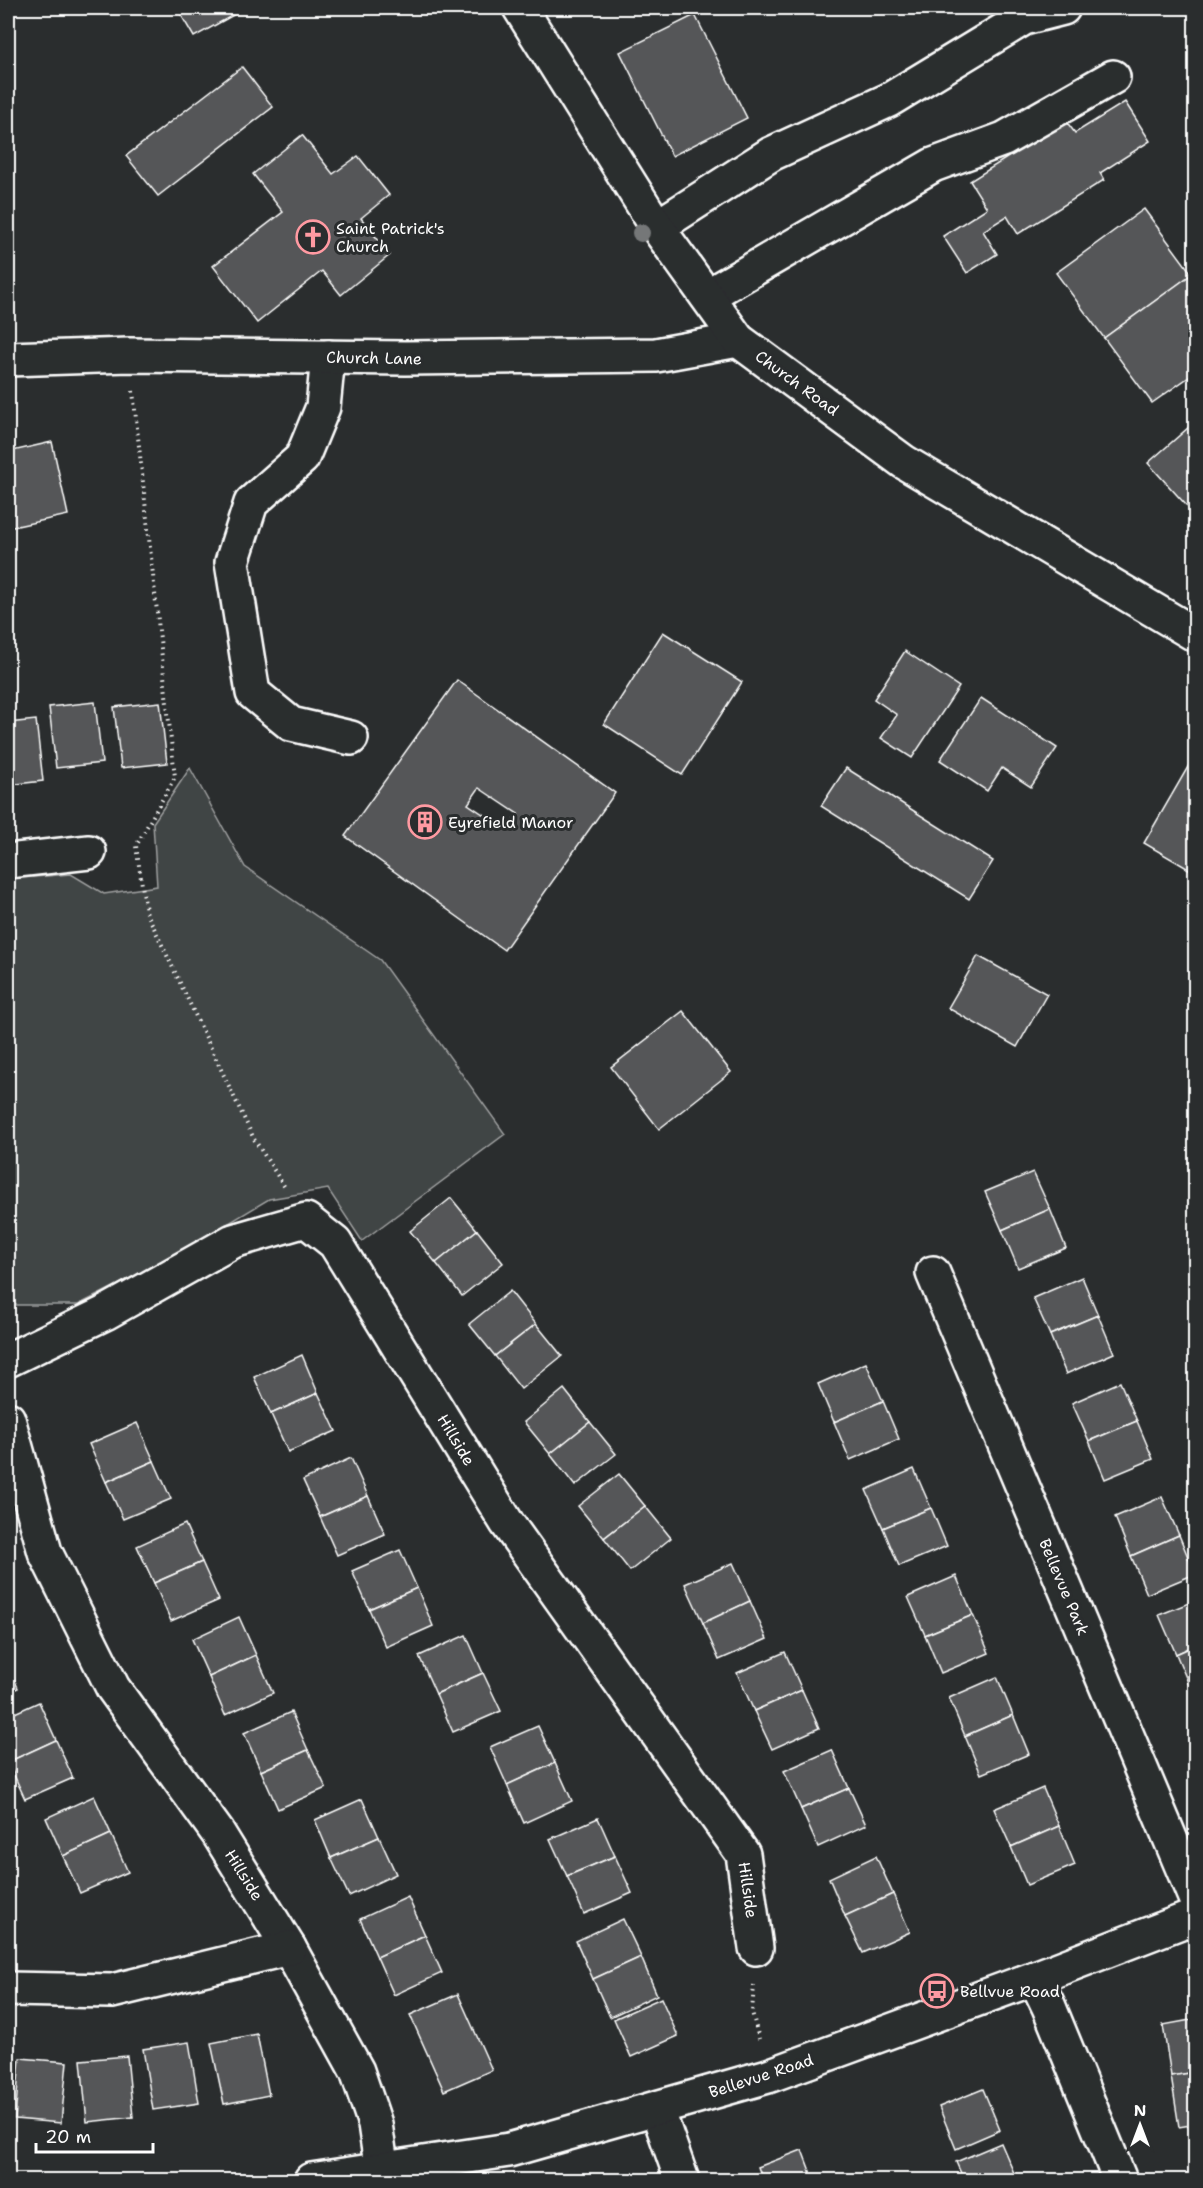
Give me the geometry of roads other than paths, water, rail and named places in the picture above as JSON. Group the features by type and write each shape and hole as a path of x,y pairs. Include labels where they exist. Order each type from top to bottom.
{"street":[{"name":"Church Road","path":"520,8 657,227 738,340 904,462 1196,635"},
{"path":"657,227 771,154 889,100 1024,18 1063,8"},
{"path":"707,296 933,165 1004,139 1113,77"},
{"name":"Church Lane","path":"8,359 129,355 405,358 656,355 738,340"},
{"path":"328,357 323,407 302,458 251,503 232,562 253,693 291,724 351,738"},
{"path":"8,861 89,852"},
{"name":"Hillside","path":"8,1360 105,1313 233,1241 306,1220 335,1243 507,1523 743,1854 756,1948"},
{"name":"Bellevue Park","path":"933,1273 1196,1900"},
{"name":"Hillside","path":"8,1419 45,1552 113,1688 218,1833 289,1948 357,2071 375,2124 382,2171"},
{"name":"Bellevue Road","path":"311,2181 509,2150 768,2076 1196,1916"},
{"path":"8,1989 112,1991 289,1948"},
{"path":"1035,1978 1120,2181"},
{"path":"657,2109 682,2181"}],"place":[{"name":"Saint Patrick's Church","path":"313,237"},
{"name":"Eyrefield Manor","path":"425,822"},
{"name":"Bellvue Road","path":"937,1991"}]}
